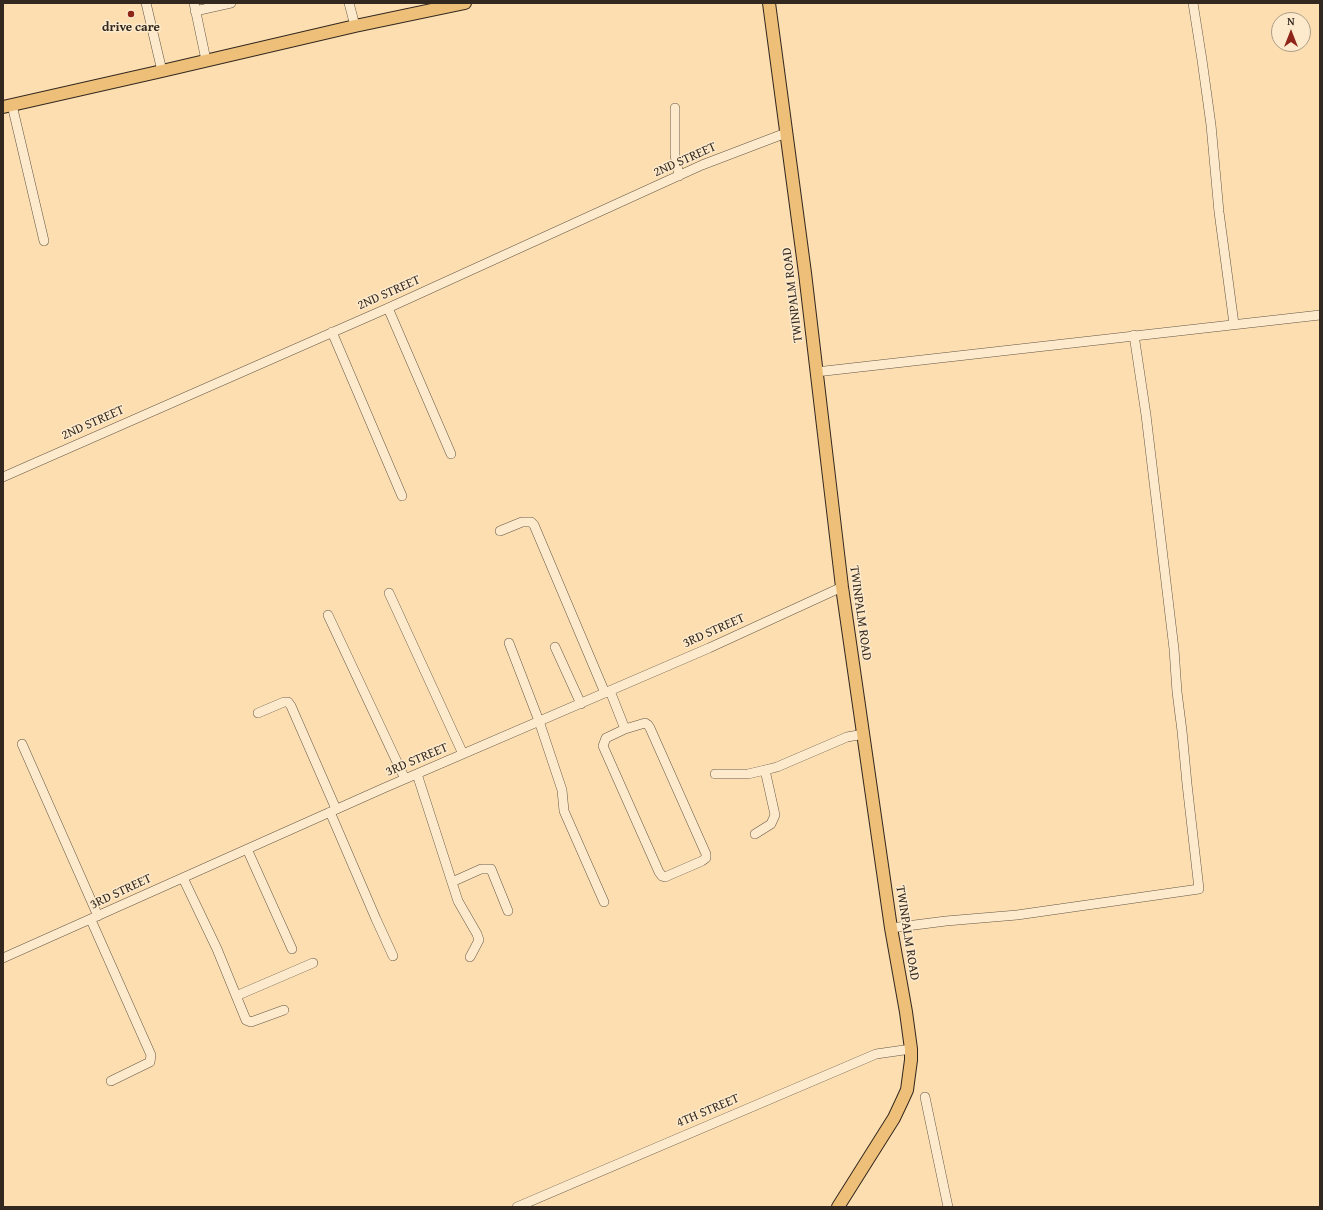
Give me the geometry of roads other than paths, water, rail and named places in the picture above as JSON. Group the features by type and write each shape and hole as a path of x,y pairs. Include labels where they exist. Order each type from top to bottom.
{"main road":[{"path":"8,106 354,26 465,3"},
{"name":"TWINPALM ROAD","path":"769,3 842,587 891,928 911,1048 907,1090 902,1101 894,1118 838,1207"}],"street":[{"path":"146,3 162,71"},
{"path":"206,60 194,7 231,3"},
{"path":"349,3 354,26"},
{"path":"1193,3 1211,125 1220,219 1234,324"},
{"path":"8,106 44,241"},
{"path":"675,108 675,155 679,176"},
{"name":"2ND STREET","path":"3,476 388,308 702,165 786,133"},
{"path":"388,308 451,454"},
{"path":"816,372 1320,314"},
{"path":"332,332 402,496"},
{"path":"891,928 946,921 1017,915 1199,889 1177,692 1174,649 1146,415 1134,335"},
{"path":"500,531 522,522 531,522 534,525 607,692 625,729"},
{"name":"3RD STREET","path":"3,958 405,779 709,648 842,587"},
{"path":"389,593 463,754"},
{"path":"328,615 405,779"},
{"path":"509,643 540,721 562,790 564,810 604,902"},
{"path":"555,648 581,704"},
{"path":"258,713 284,702 288,702 291,706 376,919 393,956"},
{"path":"645,723 648,725 706,854 706,858 702,861 665,877 659,872 602,746 606,738 625,729 645,723"},
{"path":"715,774 748,774 777,767 847,737 864,734"},
{"path":"22,744 151,1055 150,1062 111,1081"},
{"path":"755,834 771,824 775,815 765,770"},
{"path":"417,774 458,901 479,940 470,957"},
{"path":"247,849 292,949"},
{"path":"452,882 481,869 491,869 508,911"},
{"path":"183,878 217,949 248,1022 284,1010"},
{"path":"236,996 313,963"},
{"name":"4TH STREET","path":"517,1207 876,1054 911,1048"},
{"path":"925,1097 948,1207"}],"place":[{"name":"drive care","path":"131,14"}]}
